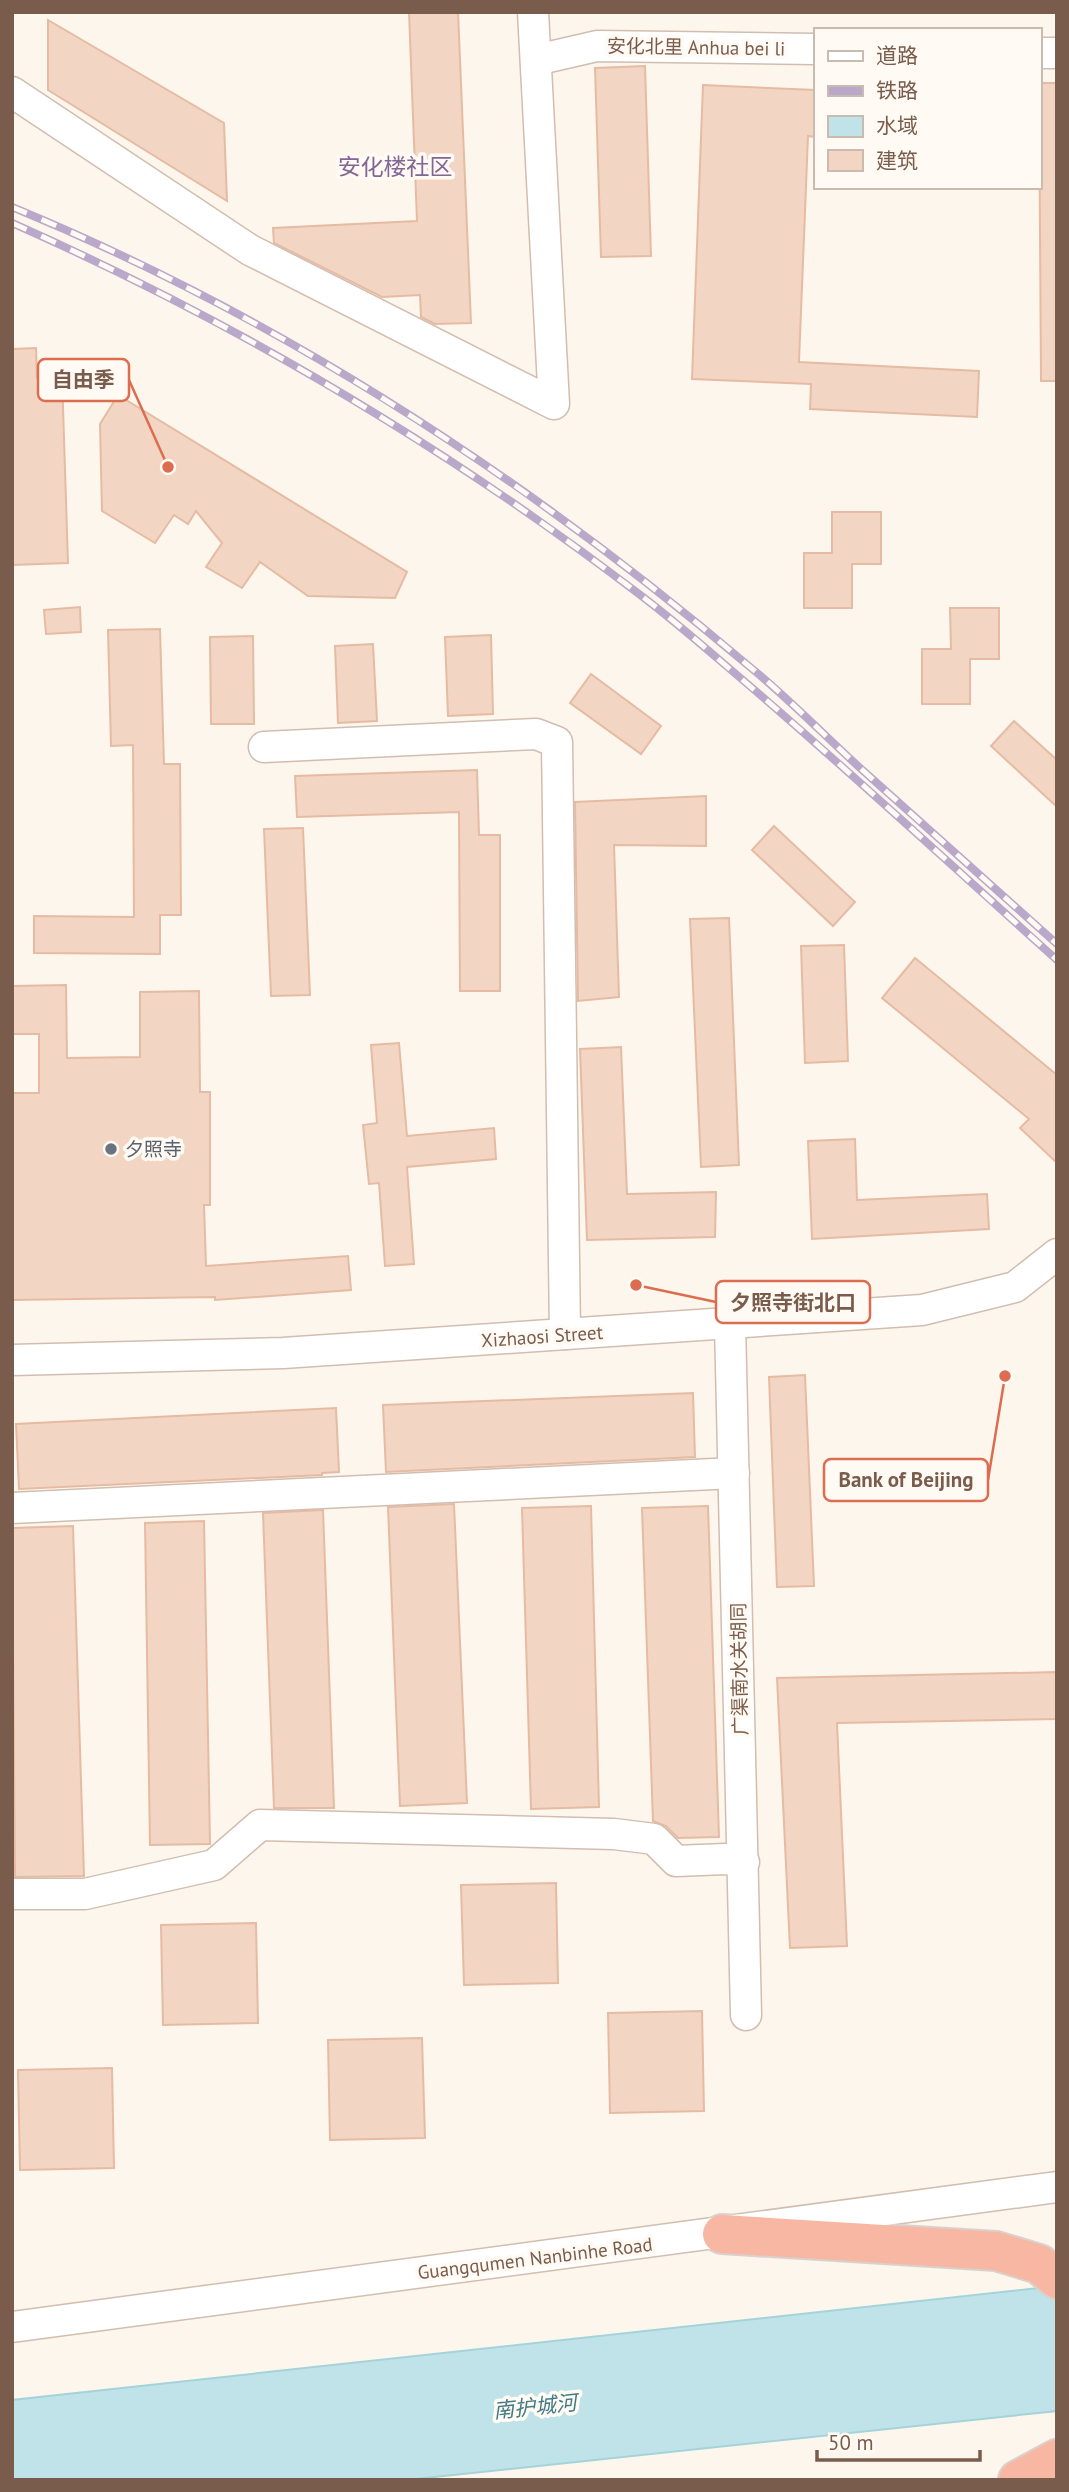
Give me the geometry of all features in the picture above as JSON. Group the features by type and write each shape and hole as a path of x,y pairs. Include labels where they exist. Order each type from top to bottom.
{"highway":[{"path":"722,2234 996,2251 1039,2263 1057,2279"},
{"path":"1018,2480 1057,2459"}],"street":[{"path":"12,92 250,250 554,404 533,12"},
{"name":"安化北里 Anhua bei li","path":"536,60 597,46 814,49"},
{"path":"264,747 536,734 557,742 565,1334"},
{"name":"Xizhaosi Street","path":"12,1360 283,1353 922,1310 1015,1287 1057,1254"},
{"name":"广渠南水关胡同","path":"730,1323 746,2015"},
{"path":"12,1508 734,1473"},
{"path":"12,1894 85,1894 214,1865 260,1825 614,1834 654,1839 676,1861 725,1858 744,1863"},
{"name":"Guangqumen Nanbinhe Road","path":"12,2327 722,2234 1057,2187"}],"water":[{"name":"南护城河","path":"1057,2286 1057,2411 406,2480 12,2480 12,2400"}],"building":[{"path":"409,12 458,12 471,323 435,324 421,317 420,295 382,297 274,243 273,228 417,221"},
{"path":"48,20 224,123 227,201 48,90"},
{"path":"645,66 651,256 601,257 595,68"},
{"path":"1041,83 1057,83 1057,381 1041,381"},
{"path":"703,85 814,90 814,137 808,136 799,362 979,371 977,417 810,409 811,384 692,379"},
{"path":"36,348 37,378 62,376 68,563 12,565 12,349"},
{"path":"118,395 407,572 395,598 308,596 260,562 242,588 206,567 222,543 196,511 188,524 174,515 155,543 102,511 100,424"},
{"path":"832,512 881,512 881,564 852,564 852,608 804,608 804,553 832,553"},
{"path":"80,607 81,632 46,634 44,610"},
{"path":"950,608 999,608 999,659 970,659 970,704 922,704 922,649 951,649"},
{"path":"160,629 164,764 180,764 181,915 160,915 160,954 34,953 34,916 134,917 133,745 111,746 108,630"},
{"path":"491,635 493,714 448,716 445,637"},
{"path":"253,636 254,724 211,724 210,637"},
{"path":"373,644 377,721 338,723 335,646"},
{"path":"591,674 661,726 641,754 570,703"},
{"path":"1014,721 1057,760 1057,807 991,746"},
{"path":"477,770 479,835 500,835 500,991 460,991 459,812 297,817 295,776"},
{"path":"706,796 706,846 614,845 619,997 578,1001 575,802"},
{"path":"774,826 855,902 833,926 752,850"},
{"path":"303,828 310,995 271,996 264,829"},
{"path":"729,918 739,1165 701,1167 690,919"},
{"path":"844,945 848,1061 805,1063 801,946"},
{"path":"915,958 1057,1075 1057,1163 1020,1128 1029,1119 882,998"},
{"path":"66,985 67,1058 140,1057 140,992 199,991 200,1092 210,1092 210,1205 204,1205 206,1266 348,1256 351,1290 215,1300 215,1297 12,1300 12,1093 39,1093 39,1034 12,1034 12,986"},
{"path":"399,1043 407,1136 494,1128 496,1159 407,1167 414,1264 385,1266 379,1183 369,1184 363,1125 377,1123 371,1045"},
{"path":"621,1047 627,1194 716,1192 715,1237 587,1240 580,1049"},
{"path":"855,1139 857,1200 987,1194 989,1229 812,1239 808,1141"},
{"path":"805,1375 814,1586 777,1587 769,1377"},
{"path":"693,1393 695,1457 386,1472 383,1405"},
{"path":"336,1408 339,1472 19,1489 16,1424"},
{"path":"454,1504 467,1803 400,1806 388,1507"},
{"path":"591,1506 599,1807 531,1809 522,1508"},
{"path":"708,1506 719,1837 678,1838 666,1826 653,1821 642,1508"},
{"path":"323,1510 334,1808 274,1808 263,1513"},
{"path":"204,1521 210,1844 150,1845 145,1523"},
{"path":"73,1526 84,1876 15,1877 12,1528"},
{"path":"1057,1672 1057,1719 837,1723 847,1946 790,1948 777,1678"},
{"path":"556,1883 558,1983 464,1985 461,1885"},
{"path":"256,1923 258,2023 163,2025 161,1925"},
{"path":"702,2011 704,2111 610,2113 608,2013"},
{"path":"422,2038 425,2138 330,2140 328,2040"},
{"path":"112,2068 114,2168 20,2170 18,2070"}],"railway":[{"path":"12,207 112,251 209,299 399,408 490,468 666,598 764,679 1057,944"},
{"path":"12,223 176,302 336,390 491,488 566,540 714,655 1057,960"}],"place":[{"name":"自由季","path":"168,467"},
{"name":"夕照寺","path":"111,1149"},
{"name":"夕照寺街北口","path":"636,1285"},
{"name":"Bank of Beijing","path":"1005,1376"}],"district":[{"name":"安化楼社区","path":"395,167"}]}
